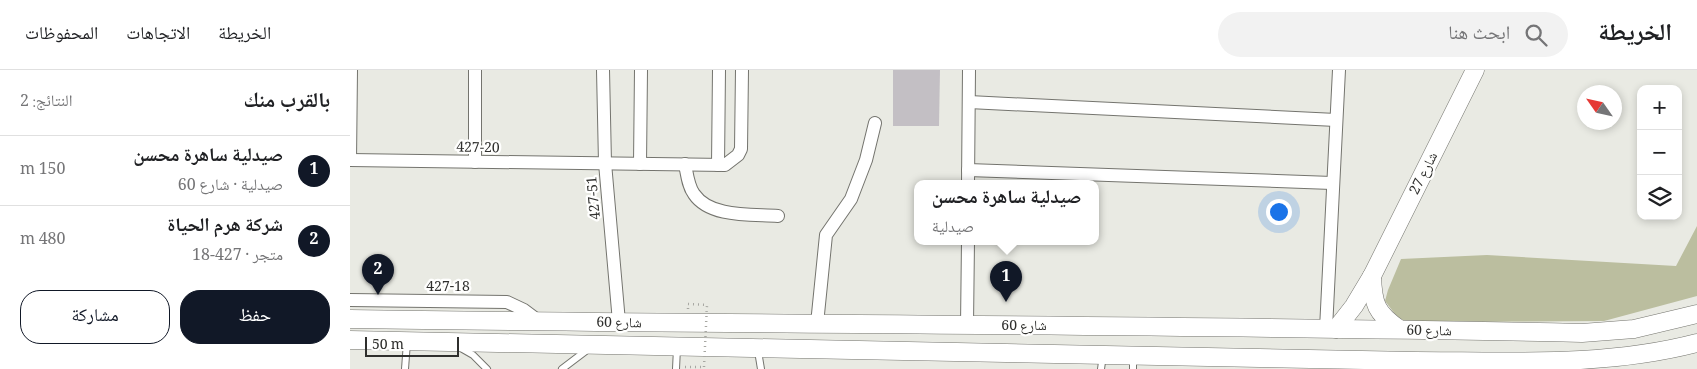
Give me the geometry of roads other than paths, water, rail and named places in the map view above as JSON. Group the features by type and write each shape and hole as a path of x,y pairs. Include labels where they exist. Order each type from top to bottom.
{"street":[{"path":"350,160 351,70"},
{"path":"475,70 475,162"},
{"name":"427-51","path":"603,70 605,163 619,322"},
{"path":"640,70 640,164"},
{"path":"719,70 718,165 732,162 741,149 742,70"},
{"path":"969,70 968,177 1332,183"},
{"path":"1331,329 1332,183 1339,70"},
{"name":"شارع 27","path":"1331,329 1354,306 1372,276 1475,70"},
{"path":"969,102 1336,120"},
{"path":"817,324 826,235 851,199 866,160 875,123"},
{"name":"427-20","path":"350,160 718,165"},
{"path":"685,164 694,195 708,207 717,211 778,216"},
{"path":"968,245 968,325"},
{"path":"1372,276 1372,294 1376,306 1385,319 1399,329"},
{"name":"427-18","path":"350,300 507,302 524,310 540,322"},
{"name":"شارع 60","path":"350,319 1207,326 1582,333 1634,329 1697,314"},
{"name":"شارع 60","path":"350,340 757,347 1102,362 1415,365 1573,361 1635,356 1697,343"}],"lane":[{"path":"405,369 407,341"},
{"path":"450,342 473,355 487,369"},
{"path":"562,369 594,344"},
{"path":"676,369 677,346"},
{"path":"757,347 761,369"}],"place":[{"name":"شركة هرم الحياة","path":"378,295"},
{"name":"صيدلية ساهرة محسن","path":"1006,302"}]}
